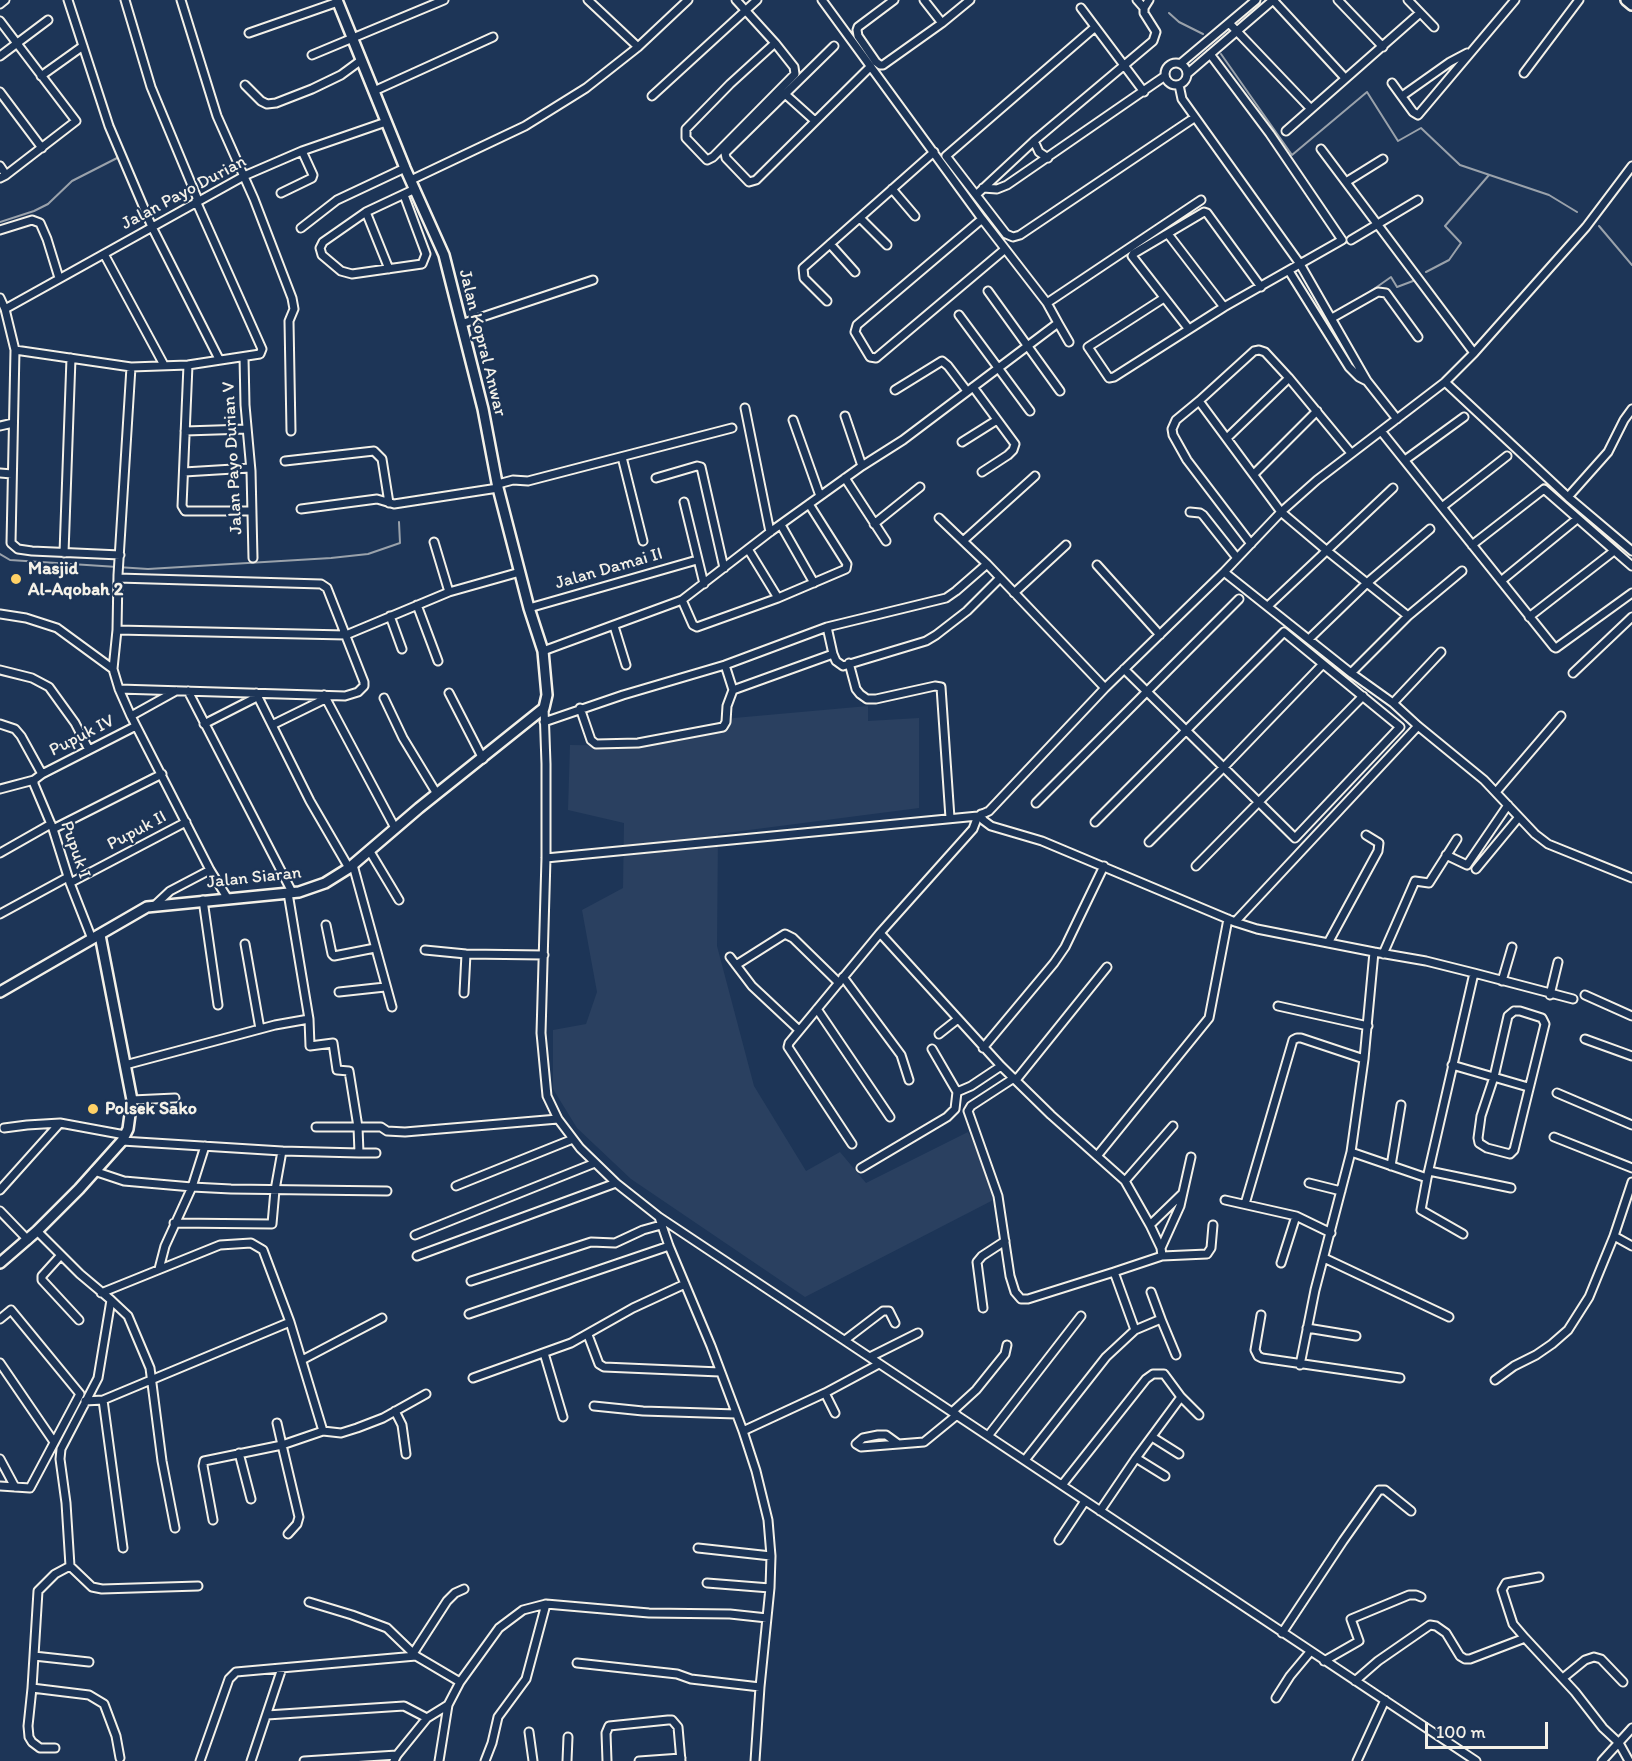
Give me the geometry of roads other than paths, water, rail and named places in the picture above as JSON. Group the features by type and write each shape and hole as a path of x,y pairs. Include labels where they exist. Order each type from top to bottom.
{"street":[{"path":"0,4 5,0"},
{"path":"68,0 108,126 152,227 219,359"},
{"path":"15,350 131,367 188,365 260,354 262,349 197,201 151,87 125,0"},
{"path":"181,0 217,116 244,176 294,309 289,321 291,431"},
{"path":"312,56 444,0"},
{"path":"588,0 638,47"},
{"path":"404,195 426,254 422,264 358,275 341,271 322,255 320,248 323,242 366,212 404,195 413,185 525,126 586,88 638,47 688,0"},
{"path":"736,0 774,43 794,67 794,77 713,157 707,160 686,138 686,129 774,43"},
{"path":"652,96 757,0"},
{"path":"822,0 1004,250 1047,303 1069,342"},
{"path":"894,0 857,30 858,36 878,64 883,65 970,0"},
{"path":"924,0 942,23"},
{"path":"976,195 1034,141 1155,38 1156,32 1144,13 1144,8 1137,0"},
{"path":"1144,8 1149,0"},
{"path":"1180,64 1256,0"},
{"path":"1165,76 1169,83 1179,85 1185,81 1187,74 1273,0 1345,78"},
{"path":"1338,0 1383,47"},
{"path":"1408,0 1434,27"},
{"path":"1392,83 1413,112 1418,115 1515,0"},
{"path":"1524,73 1578,0"},
{"path":"1626,0 1632,5"},
{"path":"249,33 337,1"},
{"name":"Jalan Kopral Anwar","path":"337,1 405,168 444,255 483,409 498,486 529,608 543,651 547,695 544,708"},
{"path":"1081,8 1144,92"},
{"path":"1286,131 1420,13"},
{"path":"0,56 48,20"},
{"path":"0,21 76,121 3,176 0,166"},
{"path":"1229,23 1311,109"},
{"path":"1094,28 946,156 1006,234 1012,237 1020,235 1194,118"},
{"path":"374,91 493,37"},
{"path":"41,76 83,46"},
{"path":"834,46 725,153 726,158 735,169 749,182 754,182 870,67"},
{"path":"1402,96 1450,62 1469,52"},
{"path":"1164,298 1088,347 1109,378 1114,377 1188,328 1342,242 1270,134 1210,54"},
{"path":"245,85 261,101 267,104 276,103 341,75 360,61"},
{"path":"983,188 1002,187 1048,158 1165,76 1168,66 1175,63 1180,64 1185,68 1187,74"},
{"path":"1179,85 1182,99 1194,118 1300,264 1367,381 1397,419"},
{"path":"0,92 42,148"},
{"path":"785,94 815,121"},
{"name":"Jalan Payo Durian","path":"5,309 244,176 302,151 386,122"},
{"path":"1034,141 1039,152 1048,158"},
{"path":"1321,149 1474,353"},
{"path":"281,193 312,178 313,175 302,151"},
{"path":"827,301 804,278 803,268 934,152"},
{"path":"1346,182 1383,159"},
{"path":"546,858 980,815 994,807 1105,688 1224,572 1281,512 1351,453 1445,382 1474,353 1586,227 1632,166"},
{"path":"301,228 337,200 405,168"},
{"path":"892,189 915,216"},
{"path":"1047,303 1201,200"},
{"path":"1352,240 1418,200"},
{"path":"366,212 388,269"},
{"path":"1188,328 1132,256 1207,212 1261,287"},
{"path":"860,218 887,245"},
{"path":"982,219 856,325 855,332 870,357 876,358 1004,250"},
{"path":"0,230 32,220 40,223 48,239 59,278"},
{"path":"1168,234 1224,308"},
{"path":"830,244 855,272"},
{"path":"104,254 164,365"},
{"path":"1289,271 1349,367 1367,381"},
{"path":"461,324 593,280"},
{"path":"988,291 1060,391"},
{"path":"1324,328 1378,292 1386,293 1418,337"},
{"path":"0,298 15,350 13,423 5,474 11,543 18,549 32,551 120,558"},
{"path":"959,315 1030,411"},
{"path":"543,651 682,600 844,478 903,440 1058,322"},
{"path":"1251,544 1186,460 1173,435 1172,429 1176,420 1256,350 1265,352 1289,378 1351,453"},
{"name":"Jalan Payo Durian V","path":"244,357 253,558"},
{"path":"64,553 71,358"},
{"path":"895,390 942,361 948,366 997,420 1015,444 1008,455 982,472"},
{"path":"188,365 182,506 186,511 252,511"},
{"path":"131,367 113,669 119,689 136,726 210,870 228,899"},
{"path":"1227,438 1289,378"},
{"path":"1445,382 1568,497 1632,551"},
{"path":"1199,401 1281,512 1408,616"},
{"path":"745,408 770,532"},
{"path":"1568,497 1608,452 1632,409"},
{"path":"1254,474 1317,411"},
{"path":"845,416 862,466"},
{"path":"1405,460 1464,417"},
{"path":"793,420 820,496"},
{"path":"962,442 997,420"},
{"path":"0,426 13,423"},
{"path":"301,509 377,499 394,504 498,486 513,480 528,481 732,428"},
{"path":"185,431 247,429"},
{"path":"1381,431 1554,647 1556,648 1632,593"},
{"path":"285,461 375,451 382,459 389,503"},
{"path":"1442,507 1507,456"},
{"path":"622,457 643,541"},
{"path":"656,478 697,466 701,467 724,568"},
{"path":"184,472 250,468"},
{"path":"963,541 1035,476"},
{"path":"844,478 886,541"},
{"path":"874,524 920,487"},
{"path":"1268,606 1393,488"},
{"path":"1472,545 1543,489 1632,566"},
{"path":"684,502 704,584"},
{"path":"682,600 695,627 778,598 846,569 848,566 809,504"},
{"path":"1190,513 1203,515 1237,558"},
{"path":"939,518 987,564 1105,688"},
{"path":"1501,581 1577,519"},
{"path":"781,525 814,583"},
{"path":"1309,639 1367,583 1430,529"},
{"path":"434,542 449,592"},
{"path":"1014,593 1066,545"},
{"path":"748,549 778,598"},
{"path":"1529,617 1614,551"},
{"name":"Jalan Damai II","path":"529,608 697,560"},
{"path":"544,722 580,708 725,665 827,627 946,598 987,564"},
{"path":"1097,565 1160,634"},
{"path":"1351,673 1408,616 1462,571"},
{"path":"117,630 346,635 449,592 520,572"},
{"path":"1224,572 1351,673 1393,703 1484,780 1535,834 1555,847 1632,878"},
{"path":"118,577 321,584 327,588 363,676 364,686 354,695 324,697 119,689"},
{"path":"827,627 833,654 843,666 926,641 967,611 1000,578"},
{"path":"1036,803 1239,599"},
{"path":"417,605 438,661"},
{"path":"0,614 26,618 57,628 113,669"},
{"path":"390,616 402,649"},
{"path":"1573,673 1632,617"},
{"path":"614,626 627,665"},
{"path":"1095,822 1186,731 1283,631 1400,727 1295,838 1292,837 1186,731 1146,691 1124,669"},
{"path":"1393,703 1441,652"},
{"path":"733,690 833,654"},
{"path":"849,663 856,689 867,699 935,686 941,687 950,818"},
{"path":"1149,842 1323,664"},
{"path":"580,708 593,743 638,743 723,727 733,690 725,665"},
{"path":"0,670 32,678 49,687 75,723 89,750"},
{"path":"132,716 176,691"},
{"path":"188,691 290,892 309,1019 310,1046 333,1043 337,1070 349,1070 358,1127 359,1153"},
{"path":"449,693 483,759"},
{"path":"204,724 256,695"},
{"path":"256,695 310,801 351,866 392,1007"},
{"path":"1196,866 1363,696"},
{"path":"272,725 324,697"},
{"path":"324,697 395,828"},
{"path":"384,698 403,738 437,794"},
{"path":"544,708 546,858 541,1033 546,1087 551,1106 573,1139 616,1183 659,1217 1476,1761"},
{"name":"Jalan Siaran","path":"0,992 136,913 154,906 290,892 322,884 351,866 544,708"},
{"path":"1496,792 1561,716"},
{"path":"0,724 15,729 21,736 42,774 34,780 0,789"},
{"name":"Pupuk IV","path":"42,774 136,726"},
{"path":"1096,1156 1209,1018 1232,921 1418,726"},
{"path":"0,853 162,774"},
{"name":"Pupuk I","path":"34,780 69,880 96,937"},
{"path":"1446,855 1467,865 1508,805"},
{"path":"980,815 991,826 1042,841 1232,921 1257,929 1426,961 1550,995 1573,999"},
{"path":"852,1144 788,1047 789,1043 880,933 973,829 980,815"},
{"path":"1476,869 1519,817"},
{"name":"Pupuk II","path":"0,914 186,822"},
{"path":"1328,943 1378,851 1379,843 1365,835"},
{"path":"1383,954 1415,881 1428,883 1456,839"},
{"path":"369,850 399,900"},
{"path":"983,1047 1065,947 1104,866"},
{"path":"154,906 170,891 210,870"},
{"path":"203,900 218,1005"},
{"path":"326,925 334,956 375,948"},
{"path":"736,965 785,933 793,938 841,980 901,1055 909,1080"},
{"path":"880,933 1001,1066 1125,1181 1150,1225 1161,1252"},
{"path":"0,1263 28,1240 94,1170 123,1138 131,1119 132,1100 96,937"},
{"path":"245,944 260,1029"},
{"path":"1502,981 1512,947"},
{"path":"425,950 466,954 544,955"},
{"path":"1300,1365 1315,1290 1351,1152 1368,1026 1374,952"},
{"path":"464,993 466,954"},
{"path":"730,957 752,986 799,1030"},
{"path":"1550,995 1558,962"},
{"path":"1107,967 1015,1079 971,1106 968,1111 998,1196 1015,1292 1021,1299 1028,1299 1114,1272 1161,1252 1200,1256 1209,1253 1213,1225"},
{"path":"1463,1234 1420,1210 1474,973"},
{"path":"339,992 386,987"},
{"path":"1585,995 1632,1016"},
{"path":"1278,1006 1368,1026"},
{"path":"817,1009 890,1118"},
{"path":"1514,1011 1542,1018 1545,1024 1528,1087 1514,1150 1510,1154 1487,1148 1479,1143 1481,1116 1494,1077 1508,1016 1514,1011"},
{"path":"125,1065 260,1029 309,1019"},
{"path":"939,1034 958,1019"},
{"path":"1245,1204 1293,1040 1301,1038 1364,1059"},
{"path":"1585,1039 1632,1056"},
{"path":"861,1168 947,1117 955,1109 957,1092 932,1049"},
{"path":"1452,1065 1528,1087"},
{"path":"957,1092 971,1086 1001,1066"},
{"path":"1557,1093 1632,1125"},
{"path":"132,1100 175,1098"},
{"path":"1391,1166 1401,1106"},
{"path":"315,1127 381,1126 387,1131 405,1132 558,1119"},
{"path":"0,1190 60,1124"},
{"path":"4,1128 60,1124 123,1138 205,1146 376,1154"},
{"path":"1125,1181 1173,1126"},
{"path":"1554,1137 1632,1168"},
{"path":"456,1186 573,1139"},
{"path":"159,1269 165,1246 192,1187 205,1146"},
{"path":"174,1223 272,1224 282,1151"},
{"path":"1351,1152 1391,1166 1511,1188"},
{"path":"1161,1252 1180,1206 1191,1157"},
{"path":"415,1235 595,1163"},
{"path":"94,1170 124,1181 192,1187 387,1191"},
{"path":"1495,1380 1514,1366 1544,1350 1568,1330 1589,1297 1614,1236 1632,1182"},
{"path":"417,1256 616,1183"},
{"path":"1309,1184 1341,1191"},
{"path":"1150,1225 1182,1194"},
{"path":"1226,1200 1296,1216 1331,1233"},
{"path":"0,1211 28,1240"},
{"path":"1281,1263 1296,1216"},
{"path":"659,1217 736,1414 765,1502 771,1538 770,1588 755,1761"},
{"path":"471,1281 591,1242 615,1243 643,1230 661,1226"},
{"path":"37,1231 128,1316 150,1368 162,1461 175,1528"},
{"path":"1614,1236 1632,1246"},
{"path":"983,1308 977,1262 981,1256 1005,1241"},
{"path":"101,1293 220,1245 256,1244 263,1250 290,1322 323,1431"},
{"path":"469,1314 669,1246"},
{"path":"61,1255 42,1280 79,1320"},
{"path":"1324,1258 1449,1317"},
{"path":"1114,1272 1135,1330"},
{"path":"473,1378 588,1335 633,1308 685,1284"},
{"path":"1151,1292 1176,1355"},
{"path":"111,1300 98,1378 63,1442 60,1459 66,1503 70,1566 92,1587 102,1590 198,1586"},
{"path":"0,1319 11,1311 80,1394 30,1488 0,1486"},
{"path":"845,1340 883,1311 889,1311 895,1323"},
{"path":"1261,1315 1254,1350 1262,1358 1400,1378"},
{"path":"988,1436 1082,1316"},
{"path":"302,1360 382,1318"},
{"path":"1025,1460 1106,1357 1135,1330 1161,1319"},
{"path":"85,1401 103,1400 290,1322"},
{"path":"1307,1328 1356,1336"},
{"path":"870,1357 918,1334"},
{"path":"588,1335 599,1364 604,1367 720,1372"},
{"path":"897,1443 891,1437 878,1435 863,1438 855,1444 861,1447 924,1442 976,1390 1005,1354 1007,1345"},
{"path":"544,1353 564,1417"},
{"path":"0,1363 54,1442"},
{"path":"742,1431 825,1393 879,1364"},
{"path":"1062,1485 1146,1379 1153,1374 1164,1374 1181,1398 1198,1415"},
{"path":"825,1393 835,1413"},
{"path":"213,1520 203,1463 207,1460 282,1445 323,1431 341,1433 383,1418 426,1394"},
{"path":"1100,1511 1181,1398"},
{"path":"103,1400 123,1548"},
{"path":"594,1406 643,1411 736,1414"},
{"path":"395,1411 402,1425 406,1454"},
{"path":"277,1423 299,1517 297,1524 288,1534"},
{"path":"1152,1437 1179,1454"},
{"path":"238,1453 251,1499"},
{"path":"1136,1458 1165,1476"},
{"path":"0,1459 15,1487"},
{"path":"1282,1633 1379,1490 1385,1490 1412,1511"},
{"path":"1059,1540 1085,1501"},
{"path":"698,1548 771,1556"},
{"path":"55,1748 40,1748 29,1737 38,1591 55,1574 70,1566"},
{"path":"1539,1577 1506,1583 1502,1590 1513,1624 1619,1743 1629,1761"},
{"path":"706,1583 770,1588"},
{"path":"415,1654 447,1600 464,1589"},
{"path":"1324,1661 1359,1641 1352,1619 1409,1595 1416,1594 1421,1598"},
{"path":"309,1602 387,1628 415,1654 460,1682"},
{"path":"439,1761 448,1706 460,1682 499,1628 523,1610 546,1604 649,1613 730,1614 767,1618"},
{"path":"485,1761 498,1717 526,1679 546,1604"},
{"path":"1355,1681 1430,1625 1441,1629 1465,1659 1525,1638"},
{"path":"1276,1698 1290,1676 1310,1652"},
{"path":"200,1761 232,1674 239,1671 415,1654"},
{"path":"34,1656 89,1662"},
{"path":"1563,1678 1585,1660 1594,1657 1601,1659 1623,1682"},
{"path":"577,1663 677,1674 691,1679 760,1688"},
{"path":"251,1761 282,1668"},
{"path":"32,1688 89,1695 104,1704 116,1736 120,1758"},
{"path":"1357,1761 1385,1700"},
{"path":"267,1715 404,1706 427,1718"},
{"path":"304,1761 395,1758 427,1718 448,1706"},
{"path":"606,1761 606,1733 610,1725 672,1720 678,1727 681,1759 639,1761"},
{"path":"1602,1761 1632,1728"},
{"path":"529,1732 533,1761"},
{"path":"567,1761 568,1737"}],"waterway":[{"path":"1169,13 1179,22 1203,34"},
{"path":"1221,54 1292,155 1367,92 1398,141 1421,128 1460,165 1549,195 1577,212"},
{"path":"0,222 48,204 72,181 121,156"},
{"path":"1426,272 1449,260 1461,243 1445,226 1489,175"},
{"path":"1599,226 1632,265"},
{"path":"1364,296 1391,277 1397,287 1413,281"},
{"path":"0,554 10,560 148,569 331,558 368,554 400,543 399,522"}],"place":[{"name":"Masjid Al-Aqobah 2","path":"16,579"},
{"name":"Polsek Sako","path":"93,1109"}]}
